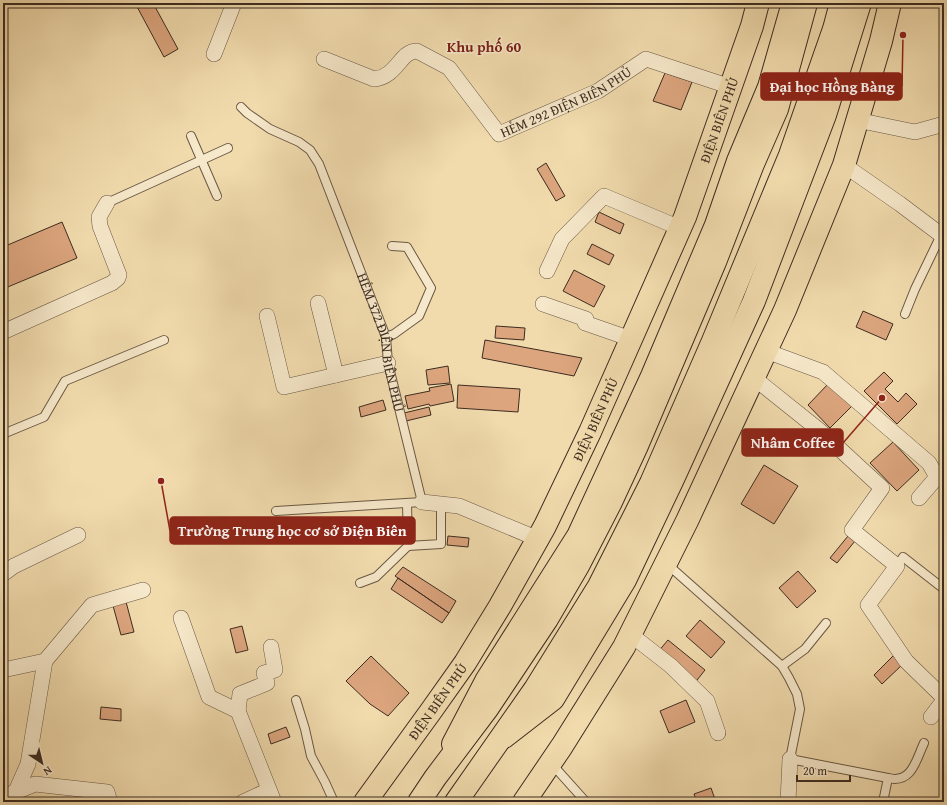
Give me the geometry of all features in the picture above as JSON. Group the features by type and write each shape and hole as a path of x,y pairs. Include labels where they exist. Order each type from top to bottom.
{"main road":[{"name":"ĐIỆN BIÊN PHỦ","path":"365,802 432,711 465,663 500,606 538,539 590,432 680,228 731,87 752,26 758,3"},
{"name":"ĐIỆN BIÊN PHỦ","path":"419,802 434,778 486,681 578,536 652,376 716,225 738,161 769,87 793,3"},
{"name":"ĐIỆN BIÊN PHỦ","path":"434,778 487,709 547,619 578,566 611,502 636,448 712,269 753,164 777,109 806,3"},
{"path":"456,802 535,689 599,586 651,483 714,340 790,155 834,29 841,3"},
{"path":"500,741 553,699 625,580 754,301 825,115 860,3"},
{"path":"524,802 551,763 624,647 688,521 754,378 785,310 844,165 881,41 890,3"}],"street":[{"path":"214,54 234,3"},
{"name":"HẺM 292 ĐIỆN BIÊN PHỦ","path":"324,59 374,79 389,73 397,67 407,53 417,51 449,68 499,134 598,91 646,59 731,87"},
{"path":"857,120 915,132 944,124"},
{"path":"844,165 900,204 942,236"},
{"path":"547,271 562,240 604,196 680,228"},
{"path":"3,332 112,283 118,278 119,275 100,226 99,217 106,203"},
{"path":"318,303 336,375"},
{"path":"544,304 586,319 584,323 631,339"},
{"path":"267,316 284,387 388,363"},
{"path":"766,351 823,372 929,463 937,477 919,498"},
{"path":"754,378 819,430 882,488 852,530 896,566 868,605 906,661 944,699 931,717"},
{"path":"422,502 459,506 538,539"},
{"path":"3,574 14,566 78,535"},
{"path":"10,794 28,764 45,661 92,605 143,590"},
{"path":"181,618 209,698 238,711"},
{"path":"630,634 671,666 707,701 718,733"},
{"path":"243,802 271,796 238,711 240,694 267,683 264,673 275,670 271,647"},
{"path":"3,670 45,661"},
{"path":"788,802 790,760"},
{"path":"10,794 35,784 107,792 110,802"}],"lane":[{"name":"HẺM 372 ĐIỆN BIÊN PHỦ","path":"241,107 270,129 299,142 310,150 319,164 386,337 388,363 422,502"},
{"path":"191,136 217,196"},
{"path":"106,203 228,148"},
{"path":"905,314 914,289 942,236"},
{"path":"386,337 394,334 419,316 431,288 407,246 392,246"},
{"path":"3,434 44,417 65,381 164,340"},
{"path":"276,511 422,502"},
{"path":"407,503 408,546"},
{"path":"360,583 376,577 408,546 441,544 441,504"},
{"path":"896,566 903,557 944,589"},
{"path":"666,564 782,666 797,694 800,709 790,760 896,780 906,778 911,772 924,743"},
{"path":"782,666 805,649 826,623"},
{"path":"296,700 311,756 334,802"},
{"path":"551,763 586,802"},
{"path":"883,802 888,778"}],"building":[{"path":"135,3 153,3 178,49 164,57"},
{"path":"665,73 692,82 681,110 653,101"},
{"path":"546,163 565,196 556,201 537,169"},
{"path":"599,212 624,224 620,234 595,222"},
{"path":"62,222 77,258 3,289 3,247"},
{"path":"592,244 614,255 609,265 587,254"},
{"path":"574,270 605,286 594,307 563,291"},
{"path":"863,311 893,324 886,340 856,327"},
{"path":"496,326 525,328 524,340 495,338"},
{"path":"485,340 582,358 574,376 482,358"},
{"path":"448,366 450,383 428,385 426,370"},
{"path":"884,372 893,381 885,389 898,402 906,393 917,404 897,424 864,391"},
{"path":"829,383 852,406 830,428 808,405"},
{"path":"451,384 454,401 430,406 429,404 408,409 405,396 430,391 429,388"},
{"path":"458,385 520,389 518,412 457,408"},
{"path":"383,400 386,410 361,417 359,407"},
{"path":"429,407 431,415 406,421 404,413"},
{"path":"893,442 919,470 897,491 870,463"},
{"path":"764,465 798,486 774,524 741,504"},
{"path":"448,536 469,538 468,547 447,545"},
{"path":"848,536 855,541 837,563 830,558"},
{"path":"403,567 456,601 449,613 395,576"},
{"path":"798,571 816,591 797,608 779,588"},
{"path":"398,578 449,613 442,623 391,589"},
{"path":"125,598 134,632 121,635 112,602"},
{"path":"700,620 725,642 711,658 686,636"},
{"path":"242,626 248,650 236,653 230,629"},
{"path":"668,640 705,670 694,684 657,653"},
{"path":"894,655 903,664 882,684 874,675"},
{"path":"371,656 409,693 388,716 370,704 346,681"},
{"path":"686,700 695,722 669,733 660,711"},
{"path":"101,707 121,709 121,721 100,719"},
{"path":"286,727 290,737 271,744 268,734"},
{"path":"711,788 716,802 697,802 694,794"}],"place":[{"name":"Đại học Hồng Bàng","path":"903,35"},
{"name":"Nhâm Coffee","path":"882,398"},
{"name":"Trường Trung học cơ sở Điện Biên","path":"161,481"}],"district":[{"name":"Khu phố 60","path":"484,46"}]}
